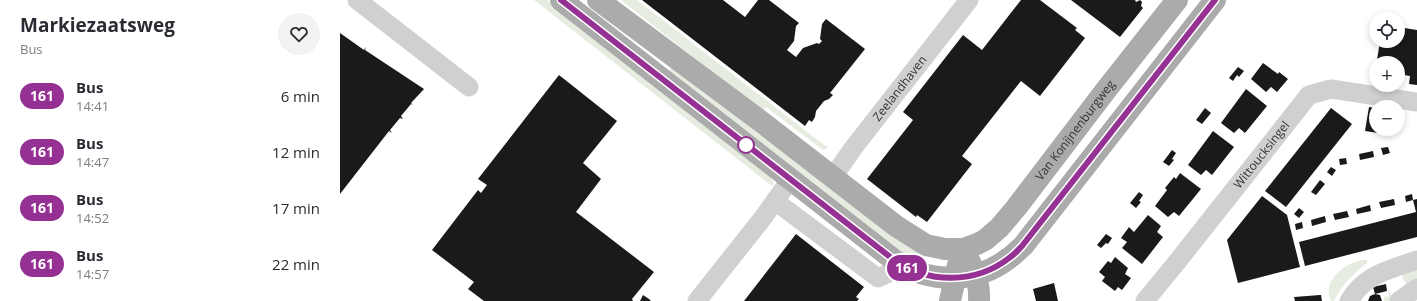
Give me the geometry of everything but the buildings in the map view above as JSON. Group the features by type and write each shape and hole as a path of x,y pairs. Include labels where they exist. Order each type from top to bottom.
{"main road":[{"path":"561,0 790,180 903,266 927,275 954,278 976,274 1002,263 1010,258 1022,246 1215,0"},
{"name":"Van Konijnenburgweg","path":"598,0 896,226 921,243 938,248 963,248 985,240 999,228 1177,0"},
{"path":"963,248 976,274 979,287 979,301"},
{"path":"950,301 954,278 963,248"}],"street":[{"path":"357,0 469,87"},
{"name":"Zeelandhaven","path":"832,177 969,0"},
{"name":"Wittoucksingel","path":"1145,301 1309,95 1331,89 1417,102"},
{"path":"697,301 762,219 790,180"},
{"path":"775,200 794,216 878,278 903,266"},
{"path":"1349,301 1354,292 1364,282 1374,276 1417,260"},
{"path":"1399,301 1417,288"}],"shaded area":[{"path":"534,0 547,0 768,171 774,184 772,186"},
{"path":"621,0 637,0 828,148 823,150 766,107 762,111"},
{"path":"673,65 920,253 918,263 908,258 668,72"},
{"path":"1367,260 1367,263 1348,280 1334,301 1331,301 1329,286 1332,280 1349,264"},
{"path":"1417,264 1417,283 1393,301 1384,301 1384,297 1389,296 1388,289 1392,296 1408,287 1402,277 1405,269"}],"bus line":[{"name":"161","path":"561,0 894,260 903,266 923,274 954,278 976,274 1002,263 1010,258 1022,246 1215,0"}]}
